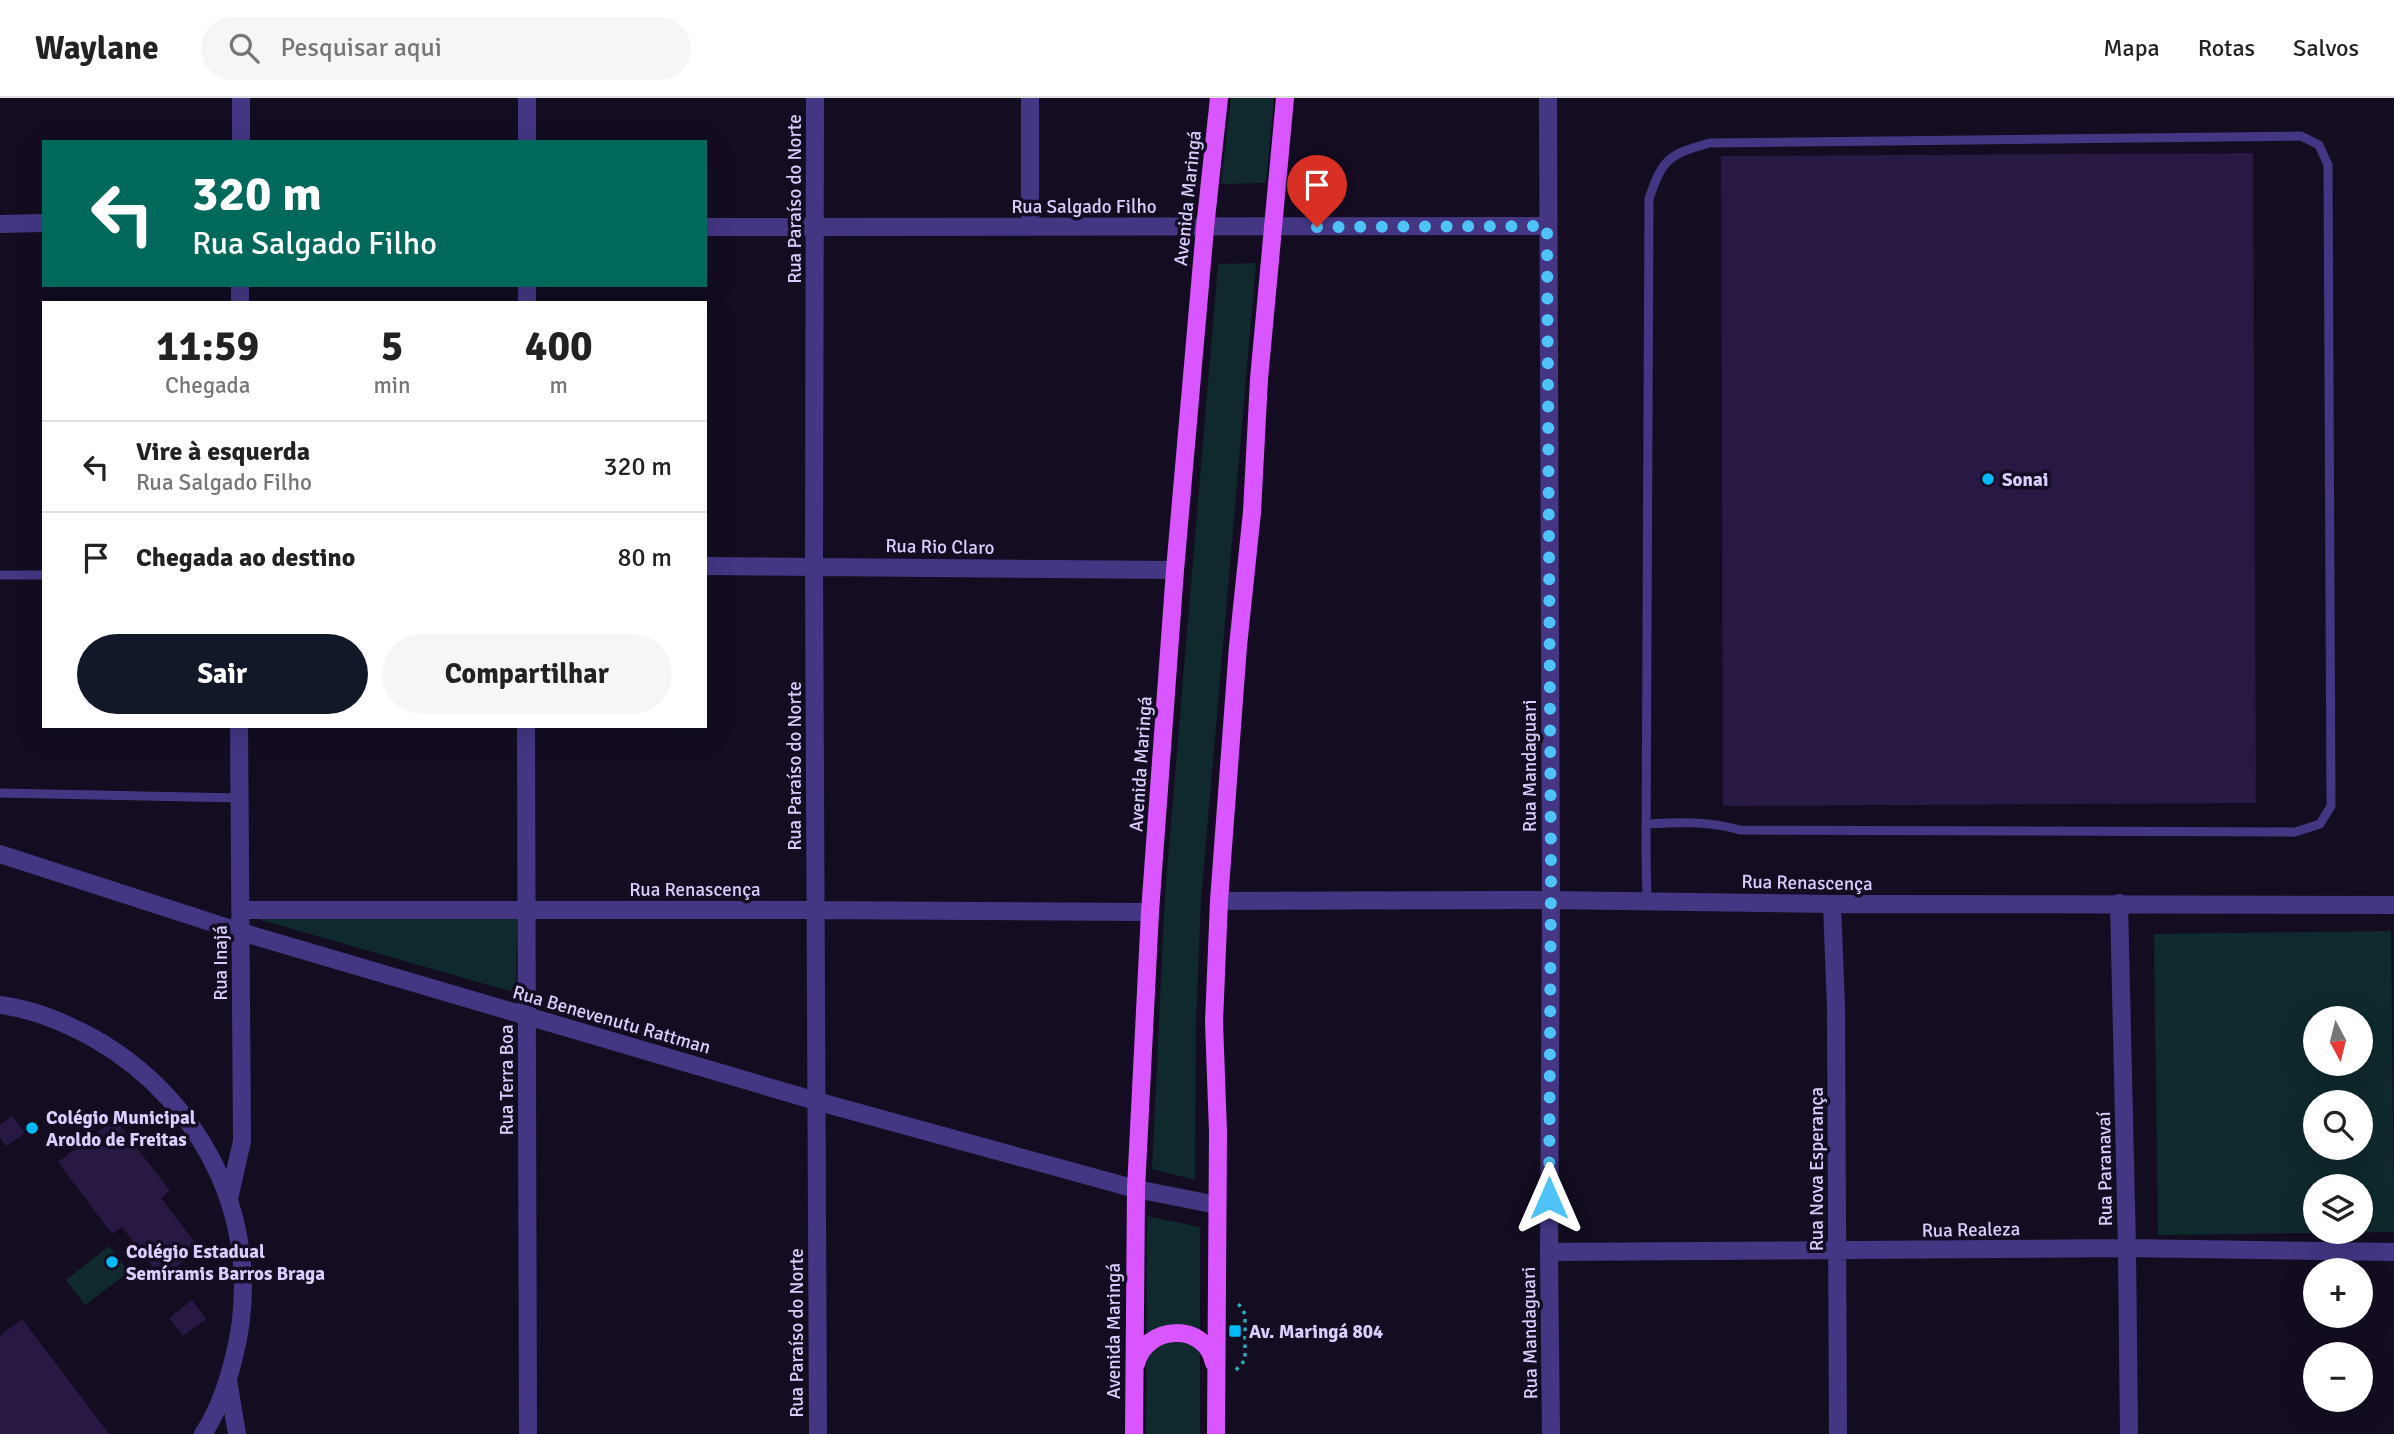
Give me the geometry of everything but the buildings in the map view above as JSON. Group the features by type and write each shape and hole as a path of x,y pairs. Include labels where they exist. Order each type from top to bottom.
{"main road":[{"name":"Avenida Maringá","path":"1134,1434 1136,1189 1150,912 1175,570 1219,98"},
{"path":"1216,1434 1224,1373 1217,1205 1214,1022 1219,901 1238,646 1252,512 1259,379 1284,98"},
{"path":"1134,1370 1138,1355 1147,1342 1161,1334 1176,1332 1192,1335 1205,1344 1224,1373"}],"street":[{"path":"241,98 241,140"},
{"path":"527,98 527,140"},
{"name":"Rua Paraíso do Norte","path":"815,98 818,1434"},
{"path":"1030,98 1030,227"},
{"name":"Rua Mandaguari","path":"1548,98 1551,1434"},
{"path":"0,223 42,223"},
{"name":"Rua Salgado Filho","path":"707,227 1547,226"},
{"name":"Rua Rio Claro","path":"707,566 1175,570"},
{"name":"Rua Inajá","path":"229,1199 242,1141 239,728"},
{"name":"Rua Terra Boa","path":"526,728 528,1434"},
{"name":"Rua Benevenutu Rattman","path":"0,854 241,932 816,1101 1136,1189 1217,1205"},
{"name":"Rua Renascença","path":"1219,901 1551,900 1832,904 2394,905"},
{"name":"Rua Paranavaí","path":"2119,903 2129,1434"},
{"name":"Rua Nova Esperança","path":"1832,904 1836,1008 1838,1434"},
{"name":"Rua Renascença","path":"241,910 815,909 1150,912"},
{"path":"0,1005 71,1026 124,1056 169,1096 204,1144 229,1199 238,1235 243,1271 243,1308 238,1345 228,1380 203,1434"},
{"name":"Rua Realeza","path":"1549,1252 2127,1248 2394,1252"},
{"path":"228,1380 237,1434"}],"lane":[{"path":"1647,824 1695,821 1740,830 2295,832 2319,824 2331,807 2328,165 2319,145 2301,136 1710,143 1679,151 1659,170 1649,199 1647,824 1647,901"},
{"path":"0,575 42,575"},
{"path":"0,793 240,798"}],"path":[{"path":"1224,1373 1245,1360 1245,1314 1233,1294"}],"green space":[{"path":"1231,98 1274,98 1266,183 1221,184"},
{"path":"1256,263 1201,900 1196,1021 1195,1180 1152,1169 1165,894 1218,264"},
{"path":"517,914 516,993 247,916"},
{"path":"2391,931 2394,1232 2373,1232 2373,1174 2303,1174 2303,1233 2158,1235 2154,934"},
{"path":"1147,1216 1200,1227 1200,1434 1146,1434"},
{"path":"109,1246 129,1272 85,1305 66,1280"}],"place":[{"name":"Sonai","path":"1988,479"},
{"name":"Colégio Municipal Aroldo de Freitas","path":"32,1128"},
{"name":"Colégio Estadual Semíramis Barros Braga","path":"112,1262"},
{"name":"Av. Maringá 804","path":"1235,1331"}],"route":[{"path":"1317,227 1547,226 1551,873 1549,1198"}]}
